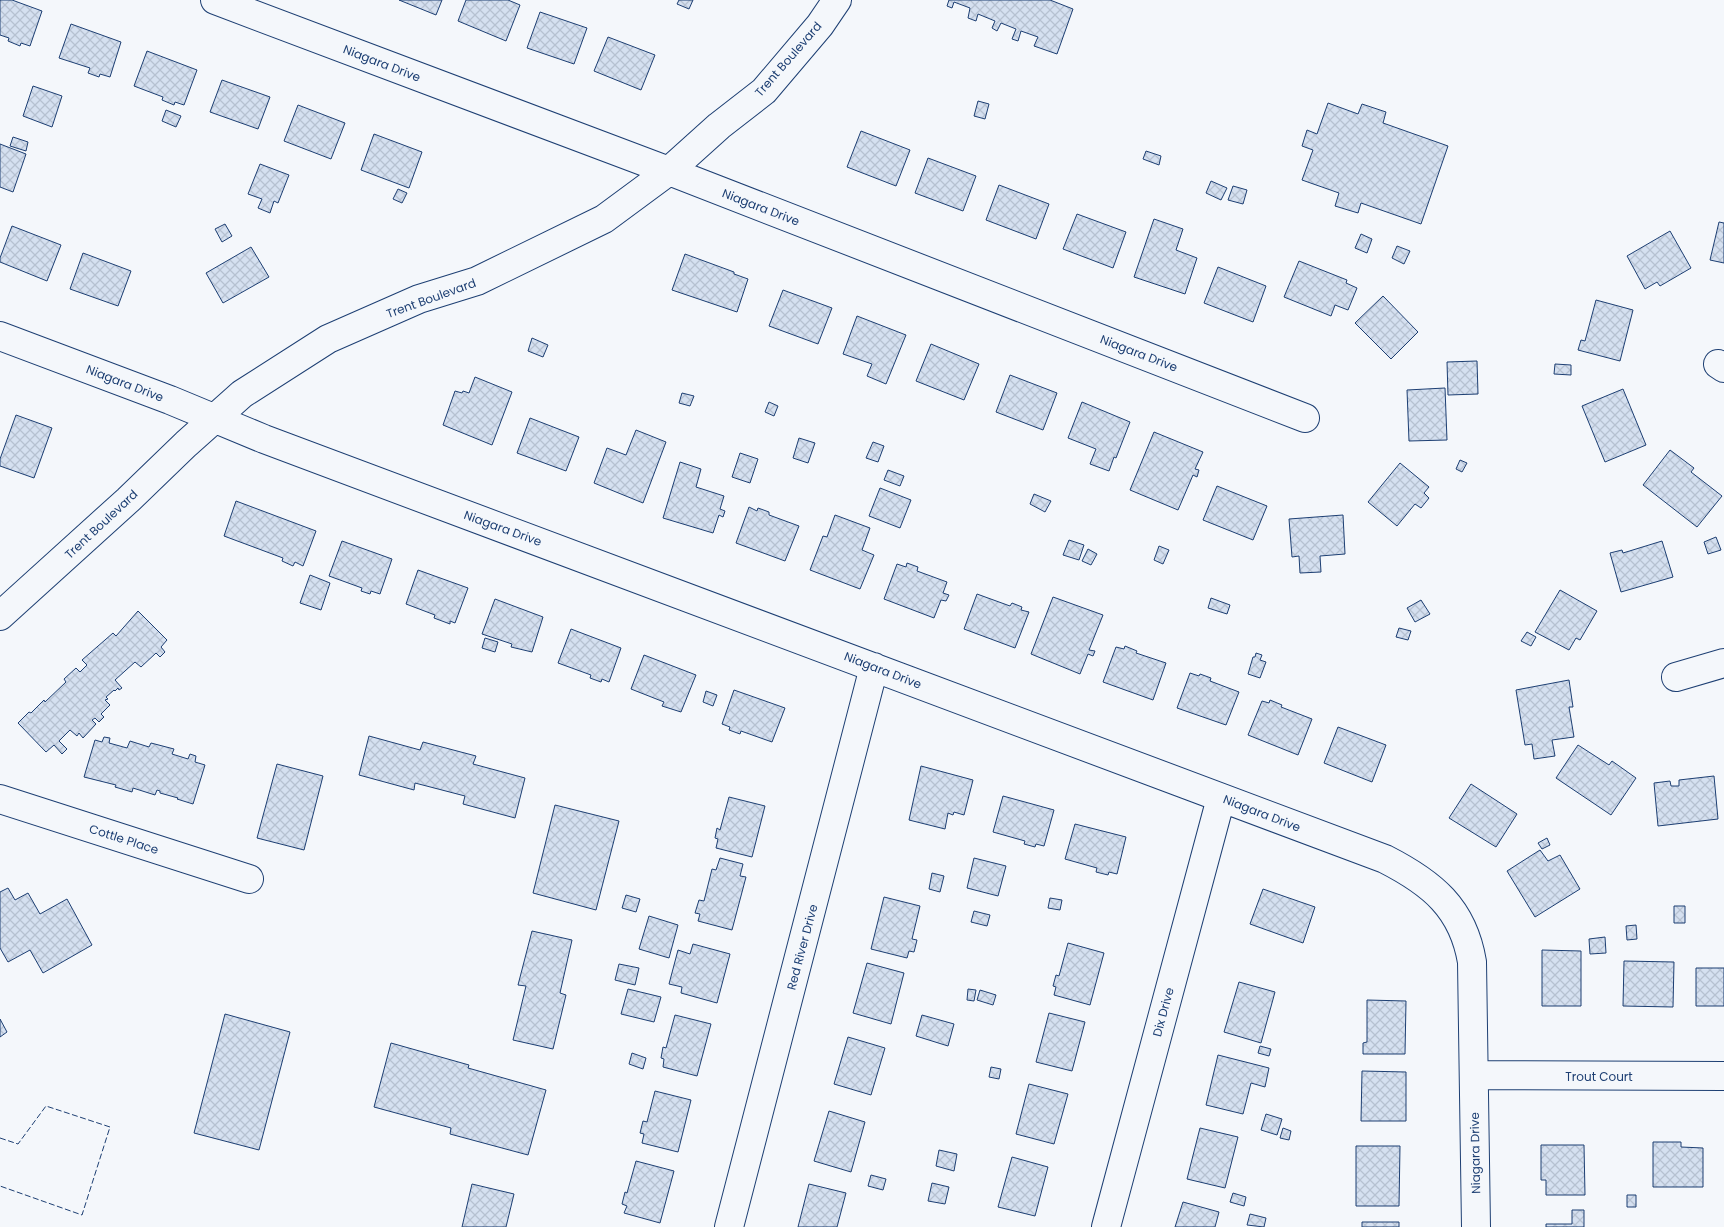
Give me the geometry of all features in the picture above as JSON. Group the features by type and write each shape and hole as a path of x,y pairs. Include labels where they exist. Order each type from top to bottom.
{"street":[{"name":"Niagara Drive","path":"215,0 669,171 1305,418"},
{"name":"Trent Boulevard","path":"0,616 242,394 328,339 419,299 477,281 604,219 669,171 720,126 764,91 820,25 837,0"},
{"name":"Niagara Drive","path":"0,336 170,400 213,419 1385,859 1411,872 1430,886 1449,906 1464,930 1469,943 1472,962 1476,1227"},
{"path":"1676,677 1724,663"},
{"name":"Red River Drive","path":"729,1227 874,667"},
{"name":"Dix Drive","path":"1106,1227 1221,798"},
{"name":"Cottle Place","path":"0,800 249,879"},
{"name":"Trout Court","path":"1474,1075 1724,1076"}],"building":[{"path":"0,0 12,0 42,11 30,46 21,43 20,46 8,41 9,38 0,35"},
{"path":"399,0 442,0 436,15"},
{"path":"466,0 508,0 520,5 506,41 458,21"},
{"path":"679,0 693,0 689,9 677,4"},
{"path":"949,0 1050,0 1073,9 1057,54 1034,46 1038,37 1021,31 1018,41 1012,39 1016,29 1001,23 997,31 992,28 995,21 978,14 976,21 968,18 970,8 954,2 952,8 947,6"},
{"path":"540,12 587,28 574,64 527,48"},
{"path":"71,24 121,42 110,77 100,74 99,77 88,73 90,68 59,58"},
{"path":"608,37 655,55 641,90 594,71"},
{"path":"147,51 197,70 184,105 175,102 174,105 162,100 163,97 134,86"},
{"path":"222,80 270,97 258,129 210,112"},
{"path":"33,86 62,96 52,127 23,116"},
{"path":"978,101 989,104 985,119 974,116"},
{"path":"1328,103 1358,114 1362,104 1386,112 1383,123 1448,146 1421,224 1361,203 1358,213 1335,206 1339,193 1302,180 1313,150 1302,146 1307,130 1317,134"},
{"path":"298,105 345,123 331,159 284,141"},
{"path":"166,110 181,116 176,127 162,121"},
{"path":"861,131 910,150 896,186 847,167"},
{"path":"374,134 422,152 409,188 361,170"},
{"path":"13,137 28,142 26,151 10,146"},
{"path":"0,144 26,154 13,192 0,187"},
{"path":"1146,151 1161,156 1159,165 1143,159"},
{"path":"928,158 976,176 963,211 915,193"},
{"path":"260,164 289,175 278,203 274,201 270,213 258,208 262,199 248,194"},
{"path":"1211,181 1227,188 1221,200 1206,193"},
{"path":"999,185 1049,204 1036,239 986,220"},
{"path":"1233,186 1247,190 1243,204 1228,200"},
{"path":"398,189 407,193 402,203 393,199"},
{"path":"1077,214 1126,232 1113,268 1063,249"},
{"path":"1154,219 1183,229 1176,250 1197,258 1185,294 1134,277"},
{"path":"1719,222 1724,223 1724,263 1710,260"},
{"path":"225,224 232,236 222,242 215,229"},
{"path":"12,226 61,245 47,281 0,262"},
{"path":"1670,231 1691,268 1660,286 1657,282 1645,289 1627,256"},
{"path":"1361,234 1372,239 1367,253 1355,248"},
{"path":"1397,246 1410,251 1404,264 1392,258"},
{"path":"251,247 269,277 223,303 206,273"},
{"path":"83,253 131,271 118,306 70,289"},
{"path":"685,254 748,279 737,312 672,290"},
{"path":"1299,261 1347,280 1346,283 1357,288 1348,310 1335,305 1331,316 1284,297"},
{"path":"1218,267 1266,286 1253,322 1204,303"},
{"path":"783,290 832,308 818,344 769,326"},
{"path":"1383,296 1418,332 1391,359 1355,323"},
{"path":"1596,300 1633,310 1620,361 1578,350 1581,340 1585,341"},
{"path":"857,316 906,335 886,384 867,376 872,364 843,354"},
{"path":"532,338 548,345 543,357 528,351"},
{"path":"931,344 979,364 964,400 916,381"},
{"path":"1477,361 1478,394 1448,395 1447,362"},
{"path":"1555,364 1571,365 1571,375 1554,374"},
{"path":"1010,375 1057,393 1043,430 996,412"},
{"path":"475,377 512,392 492,445 443,425 455,391 469,393"},
{"path":"1445,388 1447,440 1409,441 1407,390"},
{"path":"1623,389 1646,445 1605,462 1582,406"},
{"path":"682,393 694,396 690,406 679,403"},
{"path":"769,402 778,406 774,416 765,412"},
{"path":"1082,402 1130,422 1109,471 1090,464 1096,449 1068,438"},
{"path":"16,415 52,428 34,478 0,466 0,459"},
{"path":"530,418 579,437 566,471 517,453"},
{"path":"636,430 666,442 643,503 594,483 607,448 626,455"},
{"path":"1154,432 1203,452 1195,469 1199,470 1197,477 1193,475 1178,510 1130,490"},
{"path":"799,438 815,443 808,463 793,458"},
{"path":"873,442 884,446 878,462 866,458"},
{"path":"1670,450 1694,468 1691,472 1722,496 1697,527 1643,485"},
{"path":"740,453 758,459 750,483 732,477"},
{"path":"1460,460 1467,463 1462,472 1456,469"},
{"path":"680,462 701,469 696,487 724,496 720,509 725,511 723,517 719,515 713,533 663,518"},
{"path":"1400,463 1429,487 1424,493 1429,498 1421,508 1415,504 1397,526 1368,502"},
{"path":"888,470 904,476 900,486 884,480"},
{"path":"1217,486 1267,506 1253,540 1203,520"},
{"path":"880,488 911,500 900,528 869,516"},
{"path":"1034,494 1051,501 1045,512 1030,504"},
{"path":"236,501 316,531 303,566 295,562 293,566 282,561 283,558 224,536"},
{"path":"749,507 757,511 758,508 769,512 769,515 799,526 785,561 736,543"},
{"path":"835,515 870,528 862,550 874,555 860,589 810,570 823,536 827,537"},
{"path":"1343,515 1345,554 1320,556 1321,572 1300,573 1299,556 1292,557 1289,519"},
{"path":"1716,537 1721,550 1708,554 1704,542"},
{"path":"1069,540 1084,545 1079,560 1063,555"},
{"path":"342,541 392,559 380,594 371,591 370,594 361,591 362,588 329,576"},
{"path":"1662,541 1673,577 1621,592 1610,553 1622,550 1623,553"},
{"path":"1159,546 1169,550 1163,564 1154,560"},
{"path":"1088,549 1097,554 1091,565 1082,561"},
{"path":"907,563 918,567 917,571 947,582 943,593 949,595 946,601 941,600 934,618 884,599 897,564 906,567"},
{"path":"418,570 468,588 455,623 450,621 450,624 434,618 435,615 406,604"},
{"path":"310,575 330,583 321,610 300,603"},
{"path":"1560,590 1597,611 1580,640 1576,638 1569,650 1535,632"},
{"path":"977,594 1010,606 1012,603 1022,607 1021,610 1029,612 1015,648 964,629"},
{"path":"1053,597 1103,615 1089,650 1095,651 1093,656 1088,654 1080,674 1031,654"},
{"path":"1211,598 1230,605 1227,614 1208,608"},
{"path":"495,599 543,617 532,652 511,647 512,644 482,634"},
{"path":"1421,600 1430,614 1415,622 1407,608"},
{"path":"138,611 167,640 161,647 165,652 160,657 156,653 141,667 135,662 115,680 122,688 114,690 106,697 108,699 105,700 110,705 101,714 104,717 99,722 95,718 92,720 96,724 83,738 79,733 77,736 70,730 59,741 67,749 62,754 54,745 46,752 18,723 44,700 45,702 66,682 64,679 76,668 80,672 87,665 82,660 113,633 116,636"},
{"path":"1399,628 1411,631 1408,640 1396,637"},
{"path":"571,629 621,648 609,682 602,679 601,682 590,678 591,675 558,663"},
{"path":"1527,632 1536,637 1531,646 1521,641"},
{"path":"485,638 498,642 495,652 482,648"},
{"path":"1125,646 1137,651 1136,653 1166,663 1153,700 1103,682 1116,647 1124,649"},
{"path":"1256,653 1262,655 1260,660 1266,662 1260,678 1248,674"},
{"path":"644,655 696,675 681,712 662,706 664,702 631,689"},
{"path":"1190,673 1211,678 1210,681 1239,692 1226,725 1177,708"},
{"path":"1569,680 1573,707 1569,707 1574,737 1552,740 1555,756 1534,759 1532,744 1525,745 1516,690"},
{"path":"734,690 785,708 772,742 741,731 740,734 729,730 730,727 722,724"},
{"path":"706,691 717,695 713,706 703,702"},
{"path":"1270,700 1282,705 1281,707 1312,719 1298,755 1248,735 1262,701 1269,703"},
{"path":"1338,727 1386,745 1372,782 1324,763"},
{"path":"369,736 420,750 423,742 476,756 473,764 525,778 515,818 463,804 465,796 415,783 414,790 359,775"},
{"path":"104,737 110,738 109,743 127,748 130,741 149,747 151,743 174,749 172,754 188,759 190,754 196,756 195,762 205,765 193,804 160,793 157,790 155,795 133,788 132,792 115,787 116,785 84,777 95,740 102,742"},
{"path":"1578,745 1609,765 1612,761 1636,778 1611,815 1556,778"},
{"path":"277,764 323,776 304,850 257,838"},
{"path":"921,766 973,780 964,815 954,812 953,815 948,813 945,829 909,820"},
{"path":"1714,776 1718,819 1658,826 1654,783 1670,781 1671,786 1679,786 1679,780"},
{"path":"1471,784 1517,814 1496,847 1449,818"},
{"path":"1003,796 1054,810 1044,846 1036,844 1035,847 1024,844 1025,841 993,832"},
{"path":"729,797 765,806 752,857 716,848 718,839 715,838 717,828 720,830"},
{"path":"555,805 619,821 596,910 533,893"},
{"path":"1075,824 1126,837 1117,874 1109,872 1108,875 1096,872 1097,868 1065,859"},
{"path":"1547,838 1550,845 1542,849 1538,843"},
{"path":"1540,850 1548,861 1560,855 1580,889 1535,917 1507,871"},
{"path":"720,858 743,864 740,876 746,877 732,930 698,921 700,914 695,913 699,900 704,901 712,869 716,870"},
{"path":"974,858 1006,866 998,896 967,888"},
{"path":"932,873 944,876 940,892 929,889"},
{"path":"8,888 15,900 28,893 40,914 67,899 92,945 43,973 30,950 8,962 0,948 0,892"},
{"path":"1263,889 1315,907 1303,943 1250,924"},
{"path":"626,895 640,899 636,912 622,908"},
{"path":"884,897 920,906 912,939 917,940 914,952 909,951 907,958 871,949"},
{"path":"1050,898 1062,900 1060,910 1048,908"},
{"path":"1674,906 1685,906 1685,923 1674,923"},
{"path":"974,911 990,915 987,926 971,922"},
{"path":"649,916 678,925 669,958 639,949"},
{"path":"1636,925 1637,939 1627,940 1626,926"},
{"path":"532,931 572,940 560,993 566,995 553,1049 513,1040 526,986 518,985"},
{"path":"1605,937 1606,953 1590,954 1589,939"},
{"path":"1068,943 1104,953 1090,1005 1054,995 1056,987 1053,986 1056,975 1059,976"},
{"path":"693,944 730,954 717,1003 681,993 682,987 669,984 678,950 690,954"},
{"path":"1542,950 1581,951 1581,1006 1542,1006"},
{"path":"1624,961 1674,962 1673,1007 1623,1006"},
{"path":"867,963 904,973 891,1024 853,1013"},
{"path":"619,964 639,968 635,985 615,980"},
{"path":"1696,968 1724,968 1724,1006 1696,1006"},
{"path":"1239,982 1275,992 1261,1043 1224,1032"},
{"path":"628,989 661,997 654,1022 621,1014"},
{"path":"968,989 976,990 974,1001 967,1000"},
{"path":"980,990 996,995 993,1005 977,1000"},
{"path":"1367,1000 1406,1001 1405,1054 1363,1054 1363,1043 1367,1042"},
{"path":"1049,1013 1085,1022 1072,1071 1036,1062"},
{"path":"225,1014 290,1032 259,1150 194,1133"},
{"path":"675,1015 711,1024 697,1076 663,1067 664,1059 661,1058 663,1047 666,1048"},
{"path":"922,1015 954,1024 948,1046 916,1036"},
{"path":"0,1019 7,1032 0,1037"},
{"path":"848,1037 885,1048 871,1095 834,1084"},
{"path":"391,1043 469,1065 468,1068 546,1090 528,1155 450,1134 451,1128 374,1107"},
{"path":"1260,1046 1271,1049 1269,1056 1258,1053"},
{"path":"632,1053 646,1058 643,1069 629,1064"},
{"path":"1218,1055 1269,1068 1265,1087 1251,1083 1243,1114 1206,1105"},
{"path":"991,1067 1001,1069 999,1079 989,1077"},
{"path":"1362,1071 1406,1072 1406,1121 1361,1121"},
{"path":"1029,1084 1068,1094 1054,1144 1016,1134"},
{"path":"655,1091 691,1100 678,1152 642,1143 644,1134 640,1133 643,1121 647,1122"},
{"path":"829,1111 865,1122 851,1172 814,1161"},
{"path":"1266,1114 1282,1119 1277,1135 1261,1130"},
{"path":"1200,1128 1238,1137 1225,1188 1187,1179"},
{"path":"1283,1128 1291,1131 1289,1140 1280,1138"},
{"path":"1653,1142 1681,1142 1681,1147 1703,1148 1703,1187 1653,1187"},
{"path":"1541,1145 1584,1145 1585,1195 1546,1195 1546,1180 1541,1180"},
{"path":"1356,1146 1400,1146 1399,1206 1356,1206"},
{"path":"939,1150 957,1154 954,1171 936,1166"},
{"path":"1012,1157 1048,1167 1035,1216 998,1207"},
{"path":"636,1161 674,1171 660,1223 624,1213 627,1206 622,1204"},
{"path":"871,1175 886,1179 883,1190 868,1186"},
{"path":"932,1183 949,1187 945,1204 928,1201"},
{"path":"472,1184 514,1194 506,1227 462,1227"},
{"path":"809,1184 846,1193 837,1227 798,1227"},
{"path":"1233,1193 1246,1197 1244,1206 1230,1202"},
{"path":"1627,1195 1636,1195 1636,1207 1627,1207"},
{"path":"1183,1202 1219,1212 1215,1227 1175,1227"},
{"path":"1572,1210 1584,1210 1584,1227 1546,1227 1546,1224 1572,1224"},
{"path":"1250,1214 1266,1218 1264,1227 1247,1225"},
{"path":"1362,1222 1399,1222 1399,1227 1362,1227"}],"fence":[{"path":"0,1138 18,1144 46,1106 110,1127 82,1215 0,1186"}]}
